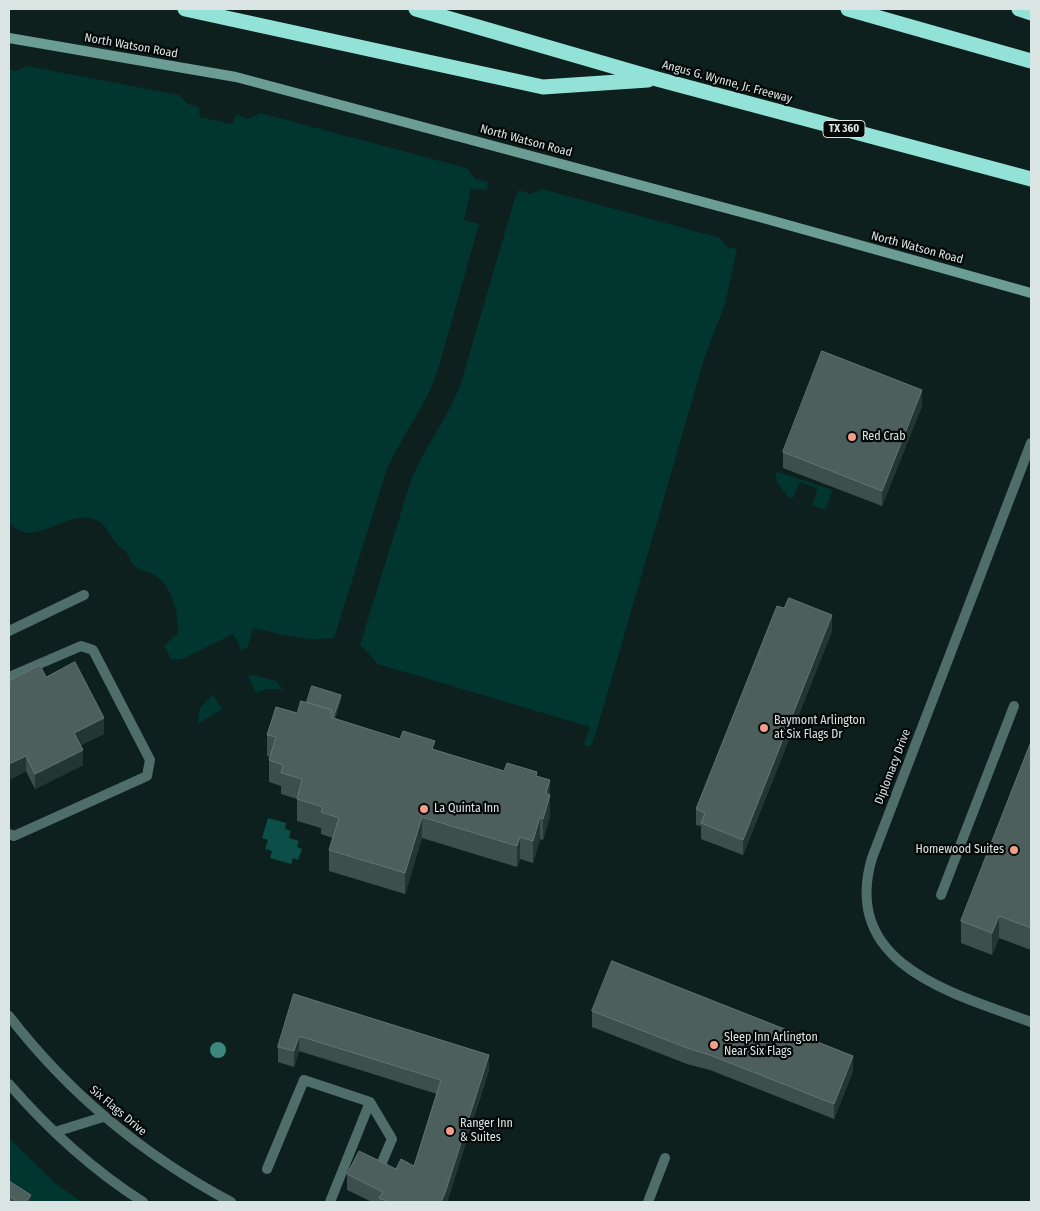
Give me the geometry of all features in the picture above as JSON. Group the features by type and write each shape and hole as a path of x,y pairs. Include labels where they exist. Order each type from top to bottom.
{"highway":[{"path":"185,9 543,87 657,79"},
{"name":"Angus G. Wynne, Jr. Freeway","path":"416,9 657,79 1031,179"},
{"path":"848,9 1031,61"},
{"path":"1019,9 1031,13"}],"main road":[{"name":"North Watson Road","path":"9,38 236,77 763,218 1031,293"}],"street":[{"name":"Diplomacy Drive","path":"1031,442 1028,460 872,858 866,877 865,899 876,931 902,966 944,990 1031,1022"},
{"path":"9,631 84,596"},
{"path":"9,677 81,646 93,650 150,760 147,776 14,836 9,834"},
{"path":"941,895 1014,706"},
{"name":"Six Flags Drive","path":"9,1016 49,1065 103,1117 168,1166 231,1202"},
{"path":"268,1169 304,1080 370,1102 392,1139 377,1175"},
{"path":"9,1084 55,1132 107,1177 143,1202"},
{"path":"331,1202 370,1102"},
{"path":"55,1132 103,1117"},
{"path":"648,1202 665,1158"}],"shaded area":[{"path":"27,66 179,95 188,104 199,107 200,117 232,124 236,114 248,119 260,113 467,168 475,179 488,182 487,190 471,189 464,220 479,224 437,373 426,398 387,469 334,638 303,638 253,628 248,646 242,651 233,634 182,659 171,659 164,646 178,633 173,599 167,587 158,577 134,565 126,551 114,541 102,524 97,520 79,518 42,530 24,532 16,529 9,521 9,70 16,71"},
{"path":"542,189 720,238 727,247 737,249 725,304 705,356 597,729 592,744 587,747 584,744 590,727 378,664 360,645 412,477 460,386 515,198 519,190 530,194"},
{"path":"775,471 833,490 825,510 812,505 818,489 800,482 793,498 789,498 777,482"},
{"path":"253,675 276,681 283,690 266,689 256,693 248,676"},
{"path":"213,694 222,710 197,724 200,708"},
{"path":"268,818 286,823 285,829 291,831 289,838 299,841 297,847 302,849 298,860 293,858 291,864 270,858 272,851 265,849 268,840 262,838"},
{"path":"9,1138 56,1184 82,1202 9,1202"}],"building":[{"name":"Red Crab","path":"822,351 922,390 882,491 783,452"},
{"name":"Baymont Arlington at Six Flags Dr","path":"789,598 832,615 743,840 701,823 705,813 696,809 777,606 784,608"},
{"path":"75,662 104,718 74,733 83,750 35,774 26,756 9,764 9,681 40,665 46,677"},
{"path":"312,686 341,695 333,718 332,710 307,702"},
{"name":"La Quinta Inn","path":"301,701 332,710 330,717 400,739 403,731 435,741 432,749 504,771 507,763 537,772 536,776 550,780 546,793 550,795 543,819 540,817 533,841 520,837 517,846 422,817 405,873 329,850 339,818 321,812 323,807 297,799 302,779 281,773 283,765 269,760 276,737 267,735 276,707 297,713"},
{"name":"Homewood Suites","path":"1031,742 1031,928 999,916 992,933 961,921"},
{"name":"Sleep Inn Arlington Near Six Flags","path":"612,961 853,1056 834,1104 592,1011"},
{"name":"Ranger Inn & Suites","path":"294,994 489,1055 441,1202 388,1202 379,1198 383,1192 347,1174 359,1151 396,1169 401,1159 414,1166 441,1080 299,1036 294,1051 278,1047"},
{"path":"9,1181 31,1195 26,1202 18,1202 9,1196"}],"place":[{"name":"Red Crab","path":"852,437"},
{"name":"Baymont Arlington at Six Flags Dr","path":"764,728"},
{"name":"La Quinta Inn","path":"424,809"},
{"name":"Homewood Suites","path":"1014,850"},
{"name":"Sleep Inn Arlington Near Six Flags","path":"714,1045"},
{"name":"Ranger Inn & Suites","path":"450,1131"}]}
